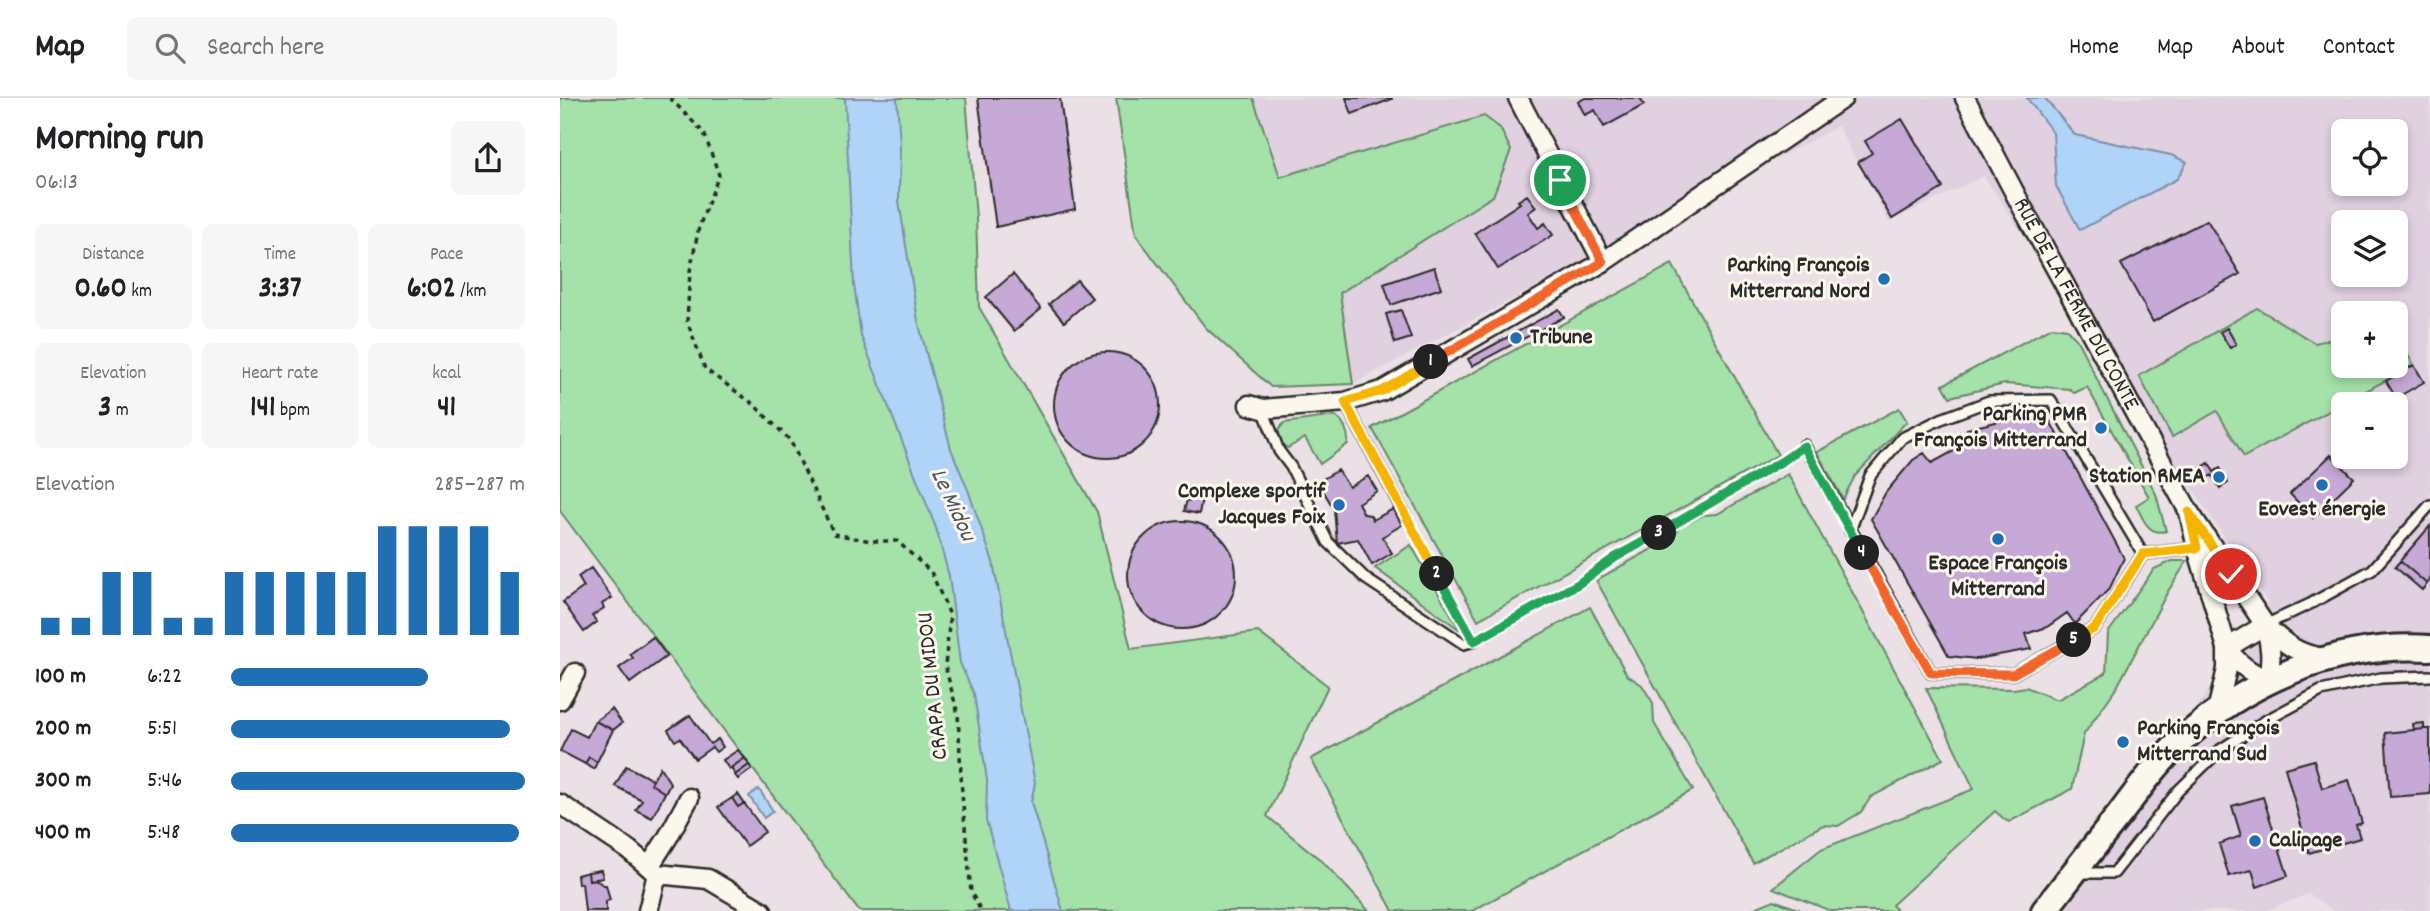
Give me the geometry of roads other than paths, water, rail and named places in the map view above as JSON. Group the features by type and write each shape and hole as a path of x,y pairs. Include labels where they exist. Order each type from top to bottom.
{"street":[{"path":"1518,98 1603,262"},
{"path":"1256,407 1345,402 1382,391 1603,262 1843,98"},
{"name":"RUE DE LA FERME DU CONTE","path":"1965,98 2189,512 2264,625 2292,650 2325,658"},
{"name":"RUE DE LA FERME DU CONTE","path":"2189,512 2227,648 2244,668 2268,681 2272,661 2271,646 2264,625"},
{"path":"2227,648 2264,625"},
{"name":"RUE DE LA FERME DU CONTE","path":"2216,715 2225,680 2227,648"},
{"path":"2044,911 2157,766 2179,743 2216,715 2268,681 2325,658 2369,649 2430,648"},
{"path":"560,700 575,673"},
{"path":"648,911 653,870 689,798"},
{"path":"560,804 629,850 653,870 708,879 762,911"}],"lane":[{"path":"1850,531 1870,476 1902,438 1941,419 1989,401 2051,400 2143,554"},
{"path":"1345,402 1405,515"},
{"path":"1256,407 1279,451 1291,467 1328,542 1366,579 1464,644 1474,641"},
{"path":"1804,446 1931,673 2013,674 2095,628 2143,554"},
{"path":"2264,625 2312,603 2372,570 2430,505"},
{"path":"2143,554 2197,548"},
{"path":"2073,873 2114,873 2178,791 2220,750 2265,721 2321,691 2381,678 2430,676"}],"water":[{"name":"Le Midou","path":"845,98 897,98 899,201 918,321 951,449 993,562 1035,783 1031,802 1063,911 1011,911 986,820 987,780 974,694 960,663 949,576 936,528 861,336 854,285"},
{"path":"2027,98 2045,98 2075,135 2171,155 2187,162 2177,179 2080,230 2056,186 2053,133"},
{"path":"759,789 773,811 764,818 749,796"}],"place":[{"name":"Parking François Mitterrand Nord","path":"1884,279"},
{"name":"Tribune","path":"1516,338"},
{"name":"Parking PMR François Mitterrand","path":"2101,428"},
{"name":"Station RMEA","path":"2219,477"},
{"name":"Eovest énergie","path":"2322,485"},
{"name":"Complexe sportif Jacques Foix","path":"1339,505"},
{"name":"Espace François Mitterrand","path":"1998,539"},
{"name":"Parking François Mitterrand Sud","path":"2123,742"},
{"name":"Calipage","path":"2255,841"}]}
